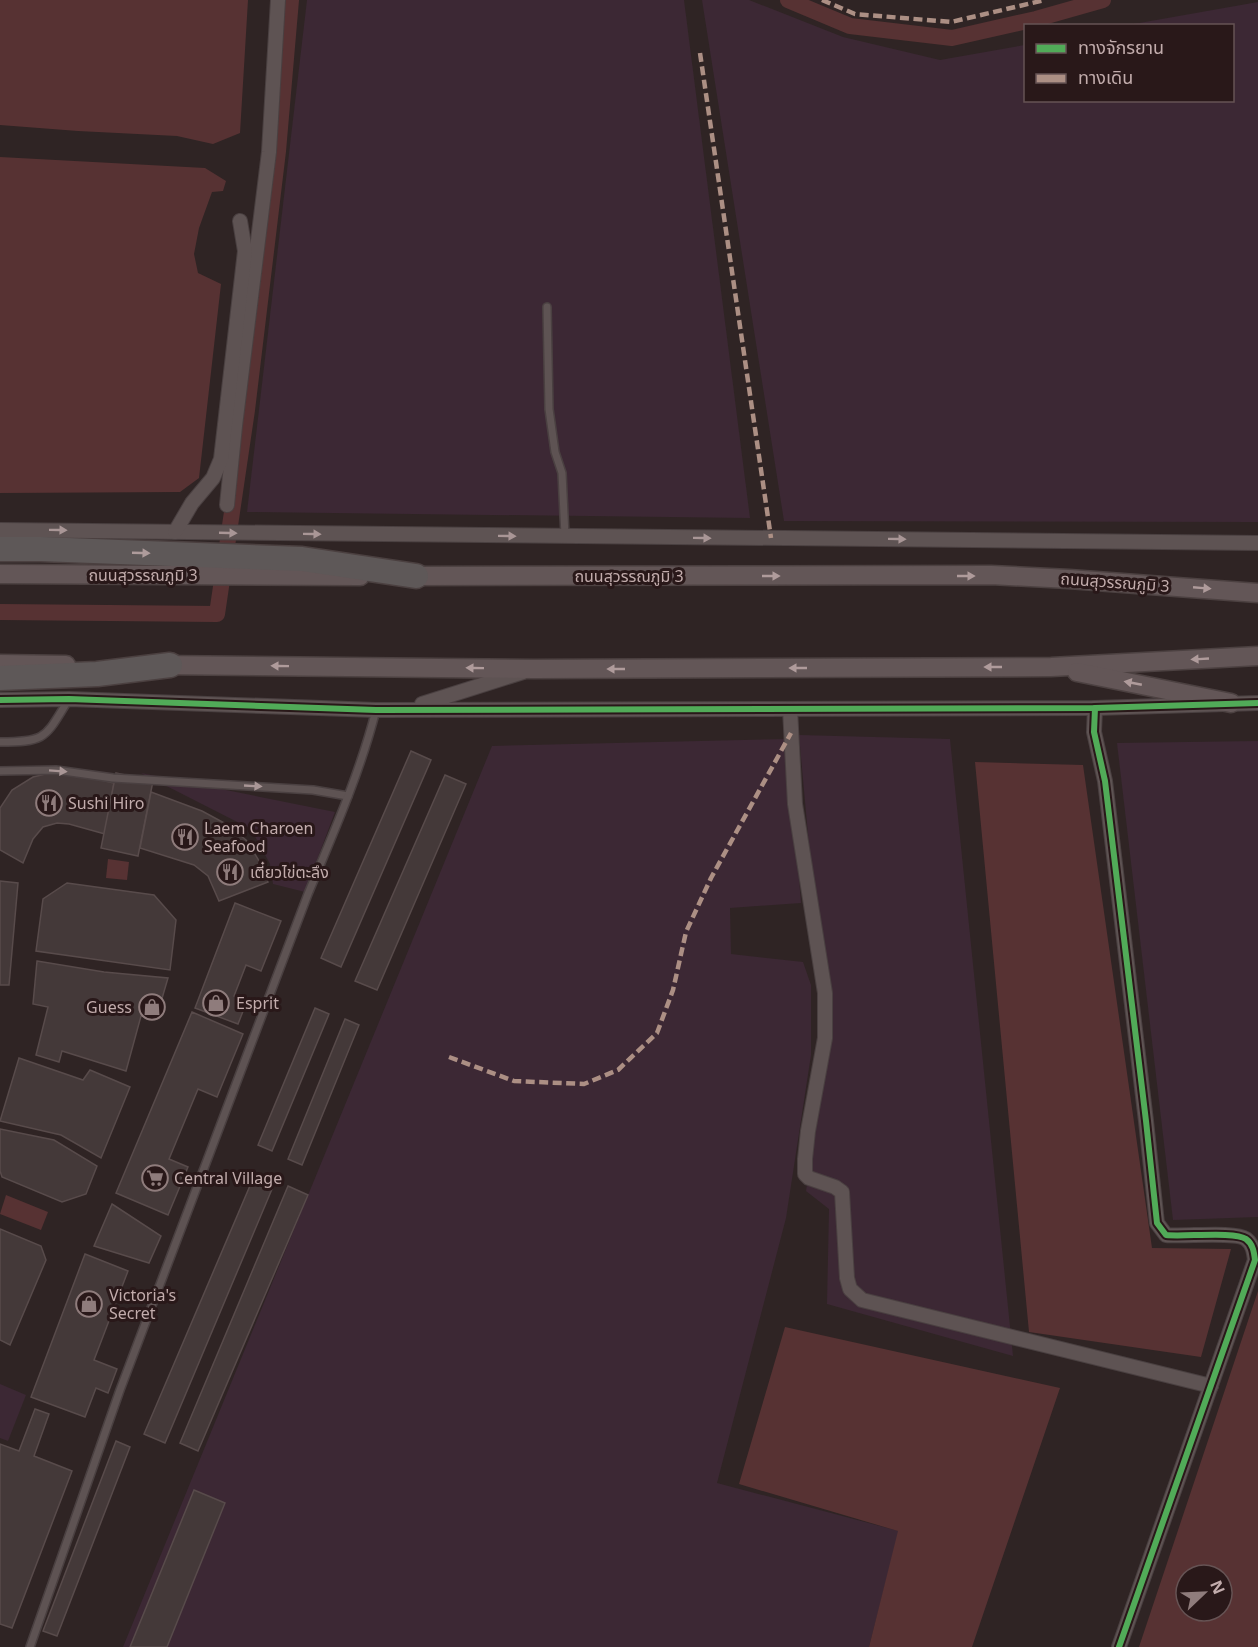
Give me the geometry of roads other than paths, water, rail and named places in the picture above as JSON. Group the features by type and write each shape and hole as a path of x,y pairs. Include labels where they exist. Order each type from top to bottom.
{"highway":[{"path":"0,549 41,549 194,566 244,567 302,560 416,576"},
{"path":"0,678 97,674 170,665"}],"main road":[{"name":"ถนนสุวรรณภูมิ 3","path":"0,574 194,566"},
{"name":"ถนนสุวรรณภูมิ 3","path":"416,576 991,576 1070,579 1258,593"},
{"path":"0,664 534,669 1052,667 1258,656"},
{"path":"1052,667 1231,703"}],"street":[{"path":"227,505 269,152 278,0"},
{"path":"174,532 192,503 213,478 221,459 245,251 240,220"},
{"path":"0,530 1258,543"},
{"path":"409,708 534,669"},
{"path":"0,700 69,699 376,710 409,708 1095,708 1258,703"},
{"path":"1095,708 1095,739 1105,781 1157,1223 1166,1235 1239,1235 1250,1242 1255,1260 1119,1647"},
{"path":"790,709 795,804 825,993 825,1038 808,1131 805,1174 809,1178 835,1187 842,1192 847,1278 850,1289 862,1300 1211,1386"}],"lane":[{"path":"547,307 549,409 555,452 562,473 565,536"},
{"path":"0,742 27,741 41,737 48,732 69,699"},
{"path":"30,1647 120,1390 308,894 348,796 376,710"},
{"path":"0,771 56,770 113,778 313,790 348,796"}],"waterway":[{"path":"0,612 217,614 247,410 278,151 291,0"},
{"path":"788,0 850,26 952,38 1036,19 1103,0"}],"place":[{"name":"Sushi Hiro","path":"49,803"},
{"name":"Laem Charoen Seafood","path":"185,837"},
{"name":"เตี๋ยวไข่ตะลึง","path":"230,872"},
{"name":"Esprit","path":"216,1003"},
{"name":"Guess","path":"152,1007"},
{"name":"Central Village","path":"155,1178"},
{"name":"Victoria's Secret","path":"89,1304"}]}
